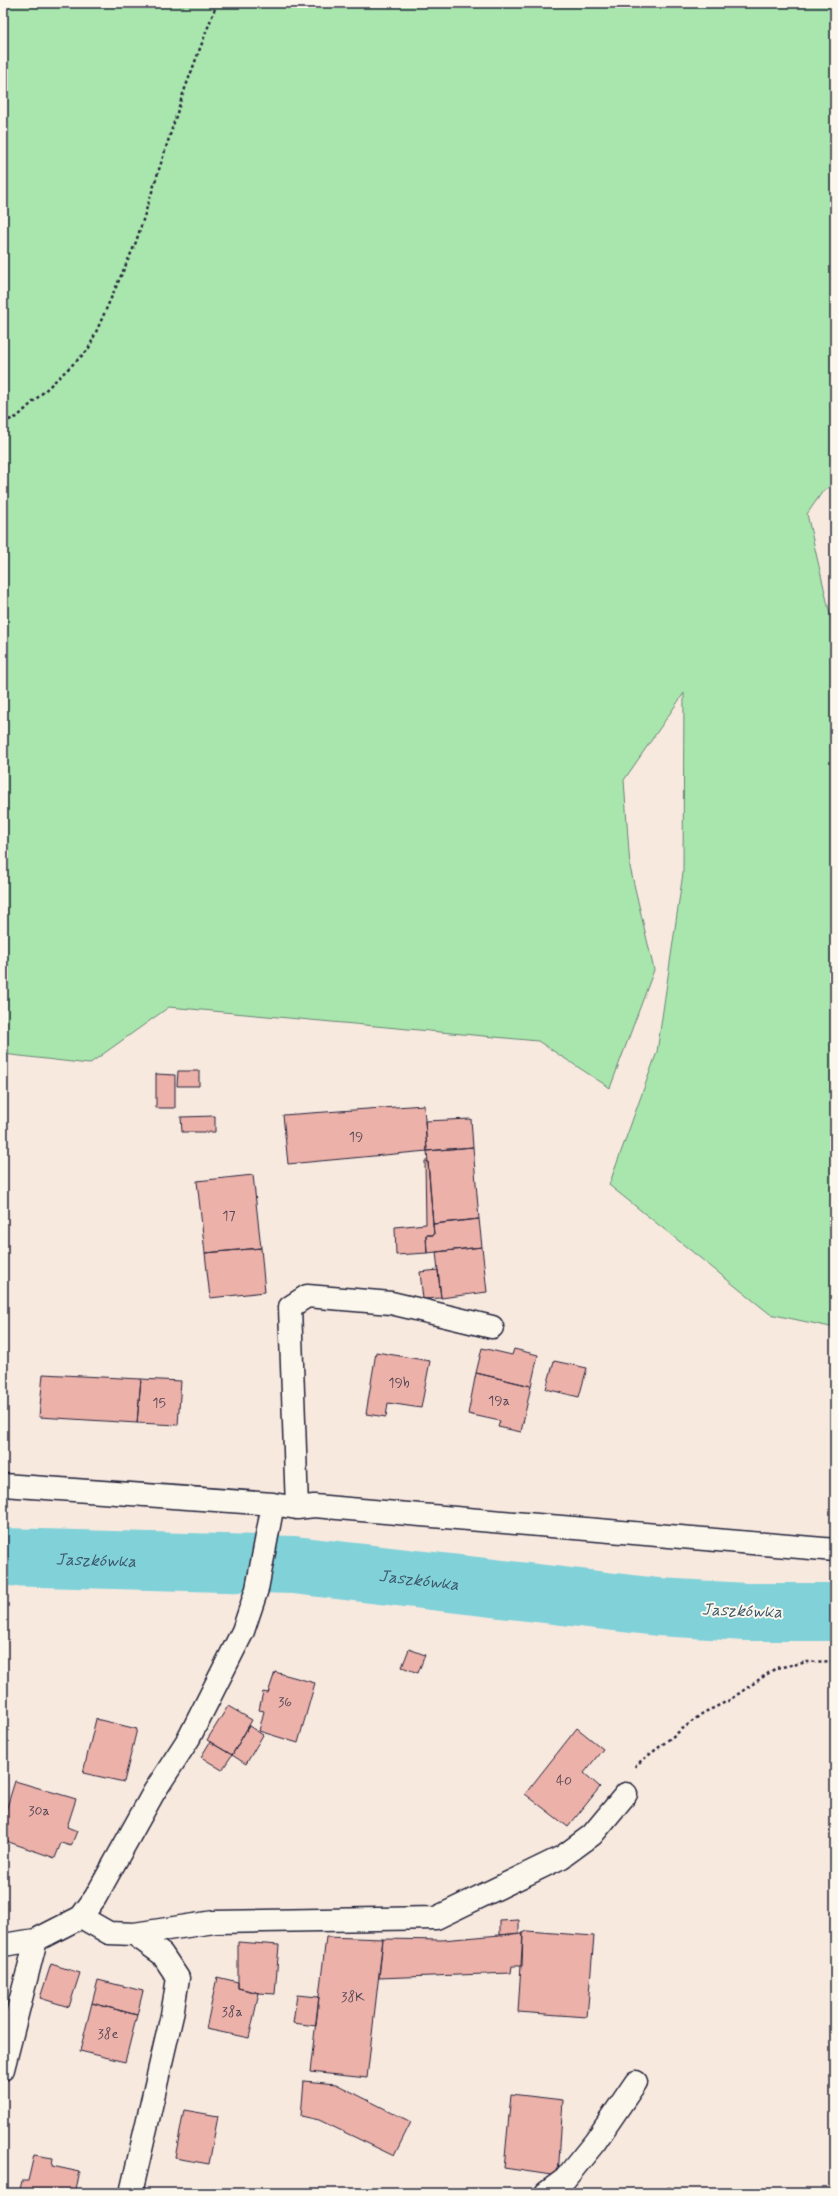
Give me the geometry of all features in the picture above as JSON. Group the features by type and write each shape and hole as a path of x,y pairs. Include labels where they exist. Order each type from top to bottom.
{"street":[{"path":"297,1508 290,1307 307,1296 390,1303 492,1327"},
{"path":"3,1485 273,1504 297,1508 314,1506 835,1550"},
{"path":"3,1946 36,1940 81,1917 95,1898 154,1792 189,1738 243,1631 257,1589 273,1504"},
{"path":"81,1917 109,1933 134,1934 214,1922 436,1918 476,1900 562,1857 592,1835 626,1794"},
{"path":"131,2193 172,2016 178,1978 162,1954 134,1934"},
{"path":"3,2069 36,1940"},
{"path":"546,2193 565,2179 595,2142 636,2082"}],"path":[{"path":"3,422 17,417 88,350 136,242 183,94 217,3"},
{"path":"626,1794 636,1765 703,1713 728,1701 776,1668 808,1662 835,1661"}],"green space":[{"path":"3,3 835,3 835,483 823,491 807,514 835,636 835,1328 770,1314 609,1185 657,1052 683,873 684,693 624,780 630,867 654,970 610,1088 538,1041 169,1007 89,1064 3,1054"}],"building":[{"path":"178,1071 199,1071 199,1086 177,1086"},
{"path":"156,1074 175,1075 175,1108 156,1108"},
{"path":"424,1105 427,1151 288,1164 283,1115"},
{"path":"215,1116 215,1132 182,1132 181,1117"},
{"path":"471,1119 473,1147 427,1151 425,1121"},
{"path":"473,1147 479,1219 433,1224 427,1151"},
{"path":"425,1161 428,1161 434,1235 426,1235 427,1253 396,1255 395,1227 426,1224"},
{"path":"253,1175 261,1248 205,1253 197,1181"},
{"path":"479,1219 482,1247 427,1253 426,1235 434,1235 433,1224"},
{"path":"482,1247 487,1292 441,1298 436,1252"},
{"path":"261,1248 265,1292 210,1298 205,1253"},
{"path":"438,1270 441,1298 423,1299 420,1272"},
{"path":"482,1348 512,1355 514,1349 538,1355 531,1386 476,1373"},
{"path":"376,1352 430,1361 421,1408 388,1403 386,1417 366,1414"},
{"path":"554,1361 587,1368 579,1397 546,1389"},
{"path":"476,1373 531,1386 521,1432 498,1427 500,1421 468,1414"},
{"path":"43,1374 141,1379 137,1423 39,1417"},
{"path":"141,1379 181,1381 178,1425 137,1423"},
{"path":"409,1649 425,1655 418,1673 402,1667"},
{"path":"275,1672 315,1683 298,1743 259,1731 264,1711 259,1710 263,1692 268,1693"},
{"path":"228,1706 252,1720 232,1755 207,1740"},
{"path":"96,1719 137,1729 124,1782 83,1773"},
{"path":"249,1726 263,1735 246,1764 232,1755"},
{"path":"577,1728 603,1749 584,1773 600,1787 568,1827 525,1794"},
{"path":"210,1742 232,1755 222,1770 201,1757"},
{"path":"15,1781 76,1799 67,1827 77,1831 71,1846 61,1843 55,1858 3,1840 3,1820"},
{"path":"519,1920 519,1933 500,1935 500,1921"},
{"path":"527,1931 594,1936 587,2017 518,2012 523,1933"},
{"path":"523,1933 522,1966 512,1966 511,1973 379,1978 383,1939 442,1940"},
{"path":"326,1937 383,1939 367,2078 310,2072"},
{"path":"238,1942 279,1945 275,1994 259,1993 238,1988"},
{"path":"51,1964 80,1973 69,2007 40,1998"},
{"path":"217,1977 238,1982 238,1988 259,1993 249,2038 206,2029"},
{"path":"98,1980 143,1991 137,2015 92,2003"},
{"path":"297,1995 319,1997 316,2026 293,2023"},
{"path":"92,2003 137,2015 125,2062 80,2051"},
{"path":"304,2081 336,2084 411,2122 394,2156 319,2120 301,2116"},
{"path":"511,2094 563,2100 558,2176 504,2168"},
{"path":"184,2110 218,2116 209,2164 175,2158"},
{"path":"34,2155 53,2158 52,2166 80,2172 75,2193 19,2193 22,2181 28,2181"},
{"path":"668,2187 688,2193 666,2193"}],"waterway":[{"name":"Jaszkówka","path":"3,1557 294,1565 658,1607 746,1612 835,1612"}]}
